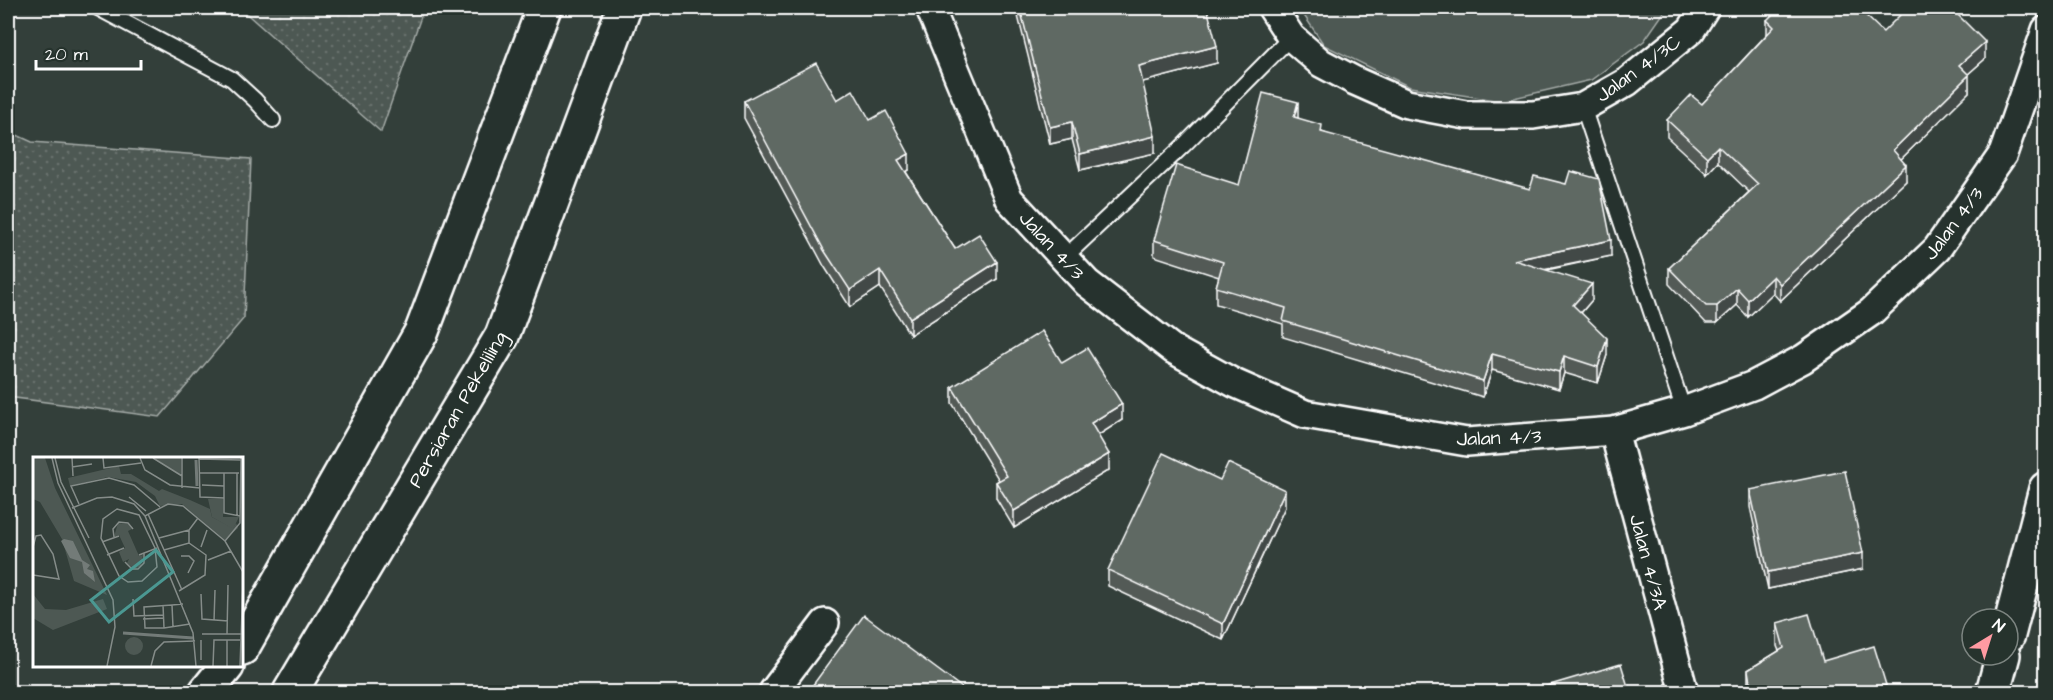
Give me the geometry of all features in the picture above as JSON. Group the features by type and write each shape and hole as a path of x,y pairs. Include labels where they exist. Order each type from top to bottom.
{"main road":[{"path":"243,646 422,331 544,8"},
{"name":"Persiaran Pekeliling","path":"290,693 502,336 624,8"},
{"path":"2015,607 2046,489"},
{"path":"206,693 226,667"},
{"path":"1993,693 2000,667"}],"street":[{"name":"Jalan 4/3","path":"930,8 1009,198 1087,283 1174,350 1234,383 1305,414 1467,442 1614,431 1684,411 1754,386 1803,360 1871,312 1938,249 2003,154 2046,30"},
{"name":"Jalan 4/3C","path":"1272,8 1292,37 1322,63 1355,81 1407,104 1466,115 1533,115 1583,107 1627,82 1691,30 1705,8"},
{"name":"Jalan 4/3A","path":"1614,431 1684,693"},
{"path":"773,693 825,623"}],"lane":[{"path":"98,8 232,79 273,120"},
{"path":"1064,258 1183,146 1292,37"},
{"path":"1583,107 1684,411"}],"shaded area":[{"path":"240,8 424,8 381,132"},
{"path":"1299,8 1667,8 1644,41 1591,80 1501,101 1410,87 1324,45"},
{"path":"8,131 32,142 251,159 244,318 160,417 8,397"}],"building":[{"path":"1020,8 1207,8 1217,46 1139,66 1155,136 1080,154 1072,122 1050,127"},
{"path":"1779,8 1858,8 1883,32 1907,8 1929,8 1935,14 1942,8 1951,8 1985,42 1959,65 1969,75 1893,150 1906,165 1780,284 1773,276 1748,300 1737,288 1717,306 1706,306 1669,268 1758,184 1718,146 1707,157 1667,120 1691,95 1702,104 1774,27 1767,20"},
{"path":"816,63 837,100 853,90 870,120 886,111 909,154 898,160 955,249 979,234 997,262 910,318 880,270 850,290 824,250 744,101"},
{"path":"1263,93 1298,102 1294,117 1322,125 1321,132 1530,189 1534,176 1566,184 1570,171 1599,179 1611,240 1514,260 1592,284 1573,305 1607,338 1598,367 1564,356 1559,372 1492,354 1483,381 1283,321 1286,308 1216,287 1223,262 1154,240 1176,165 1239,185"},
{"path":"1042,331 1062,363 1087,348 1122,404 1091,423 1109,454 1014,511 996,482 1007,476 952,387"},
{"path":"1163,453 1220,480 1228,463 1285,490 1223,624 1108,570"},
{"path":"1845,471 1863,553 1768,572 1750,490"},
{"path":"1809,614 1823,661 1874,646 1886,685 1862,693 1758,693 1751,688 1748,670 1784,648 1777,623"},
{"path":"864,615 969,693 807,693"},
{"path":"1621,664 1630,693 1523,693"}]}
